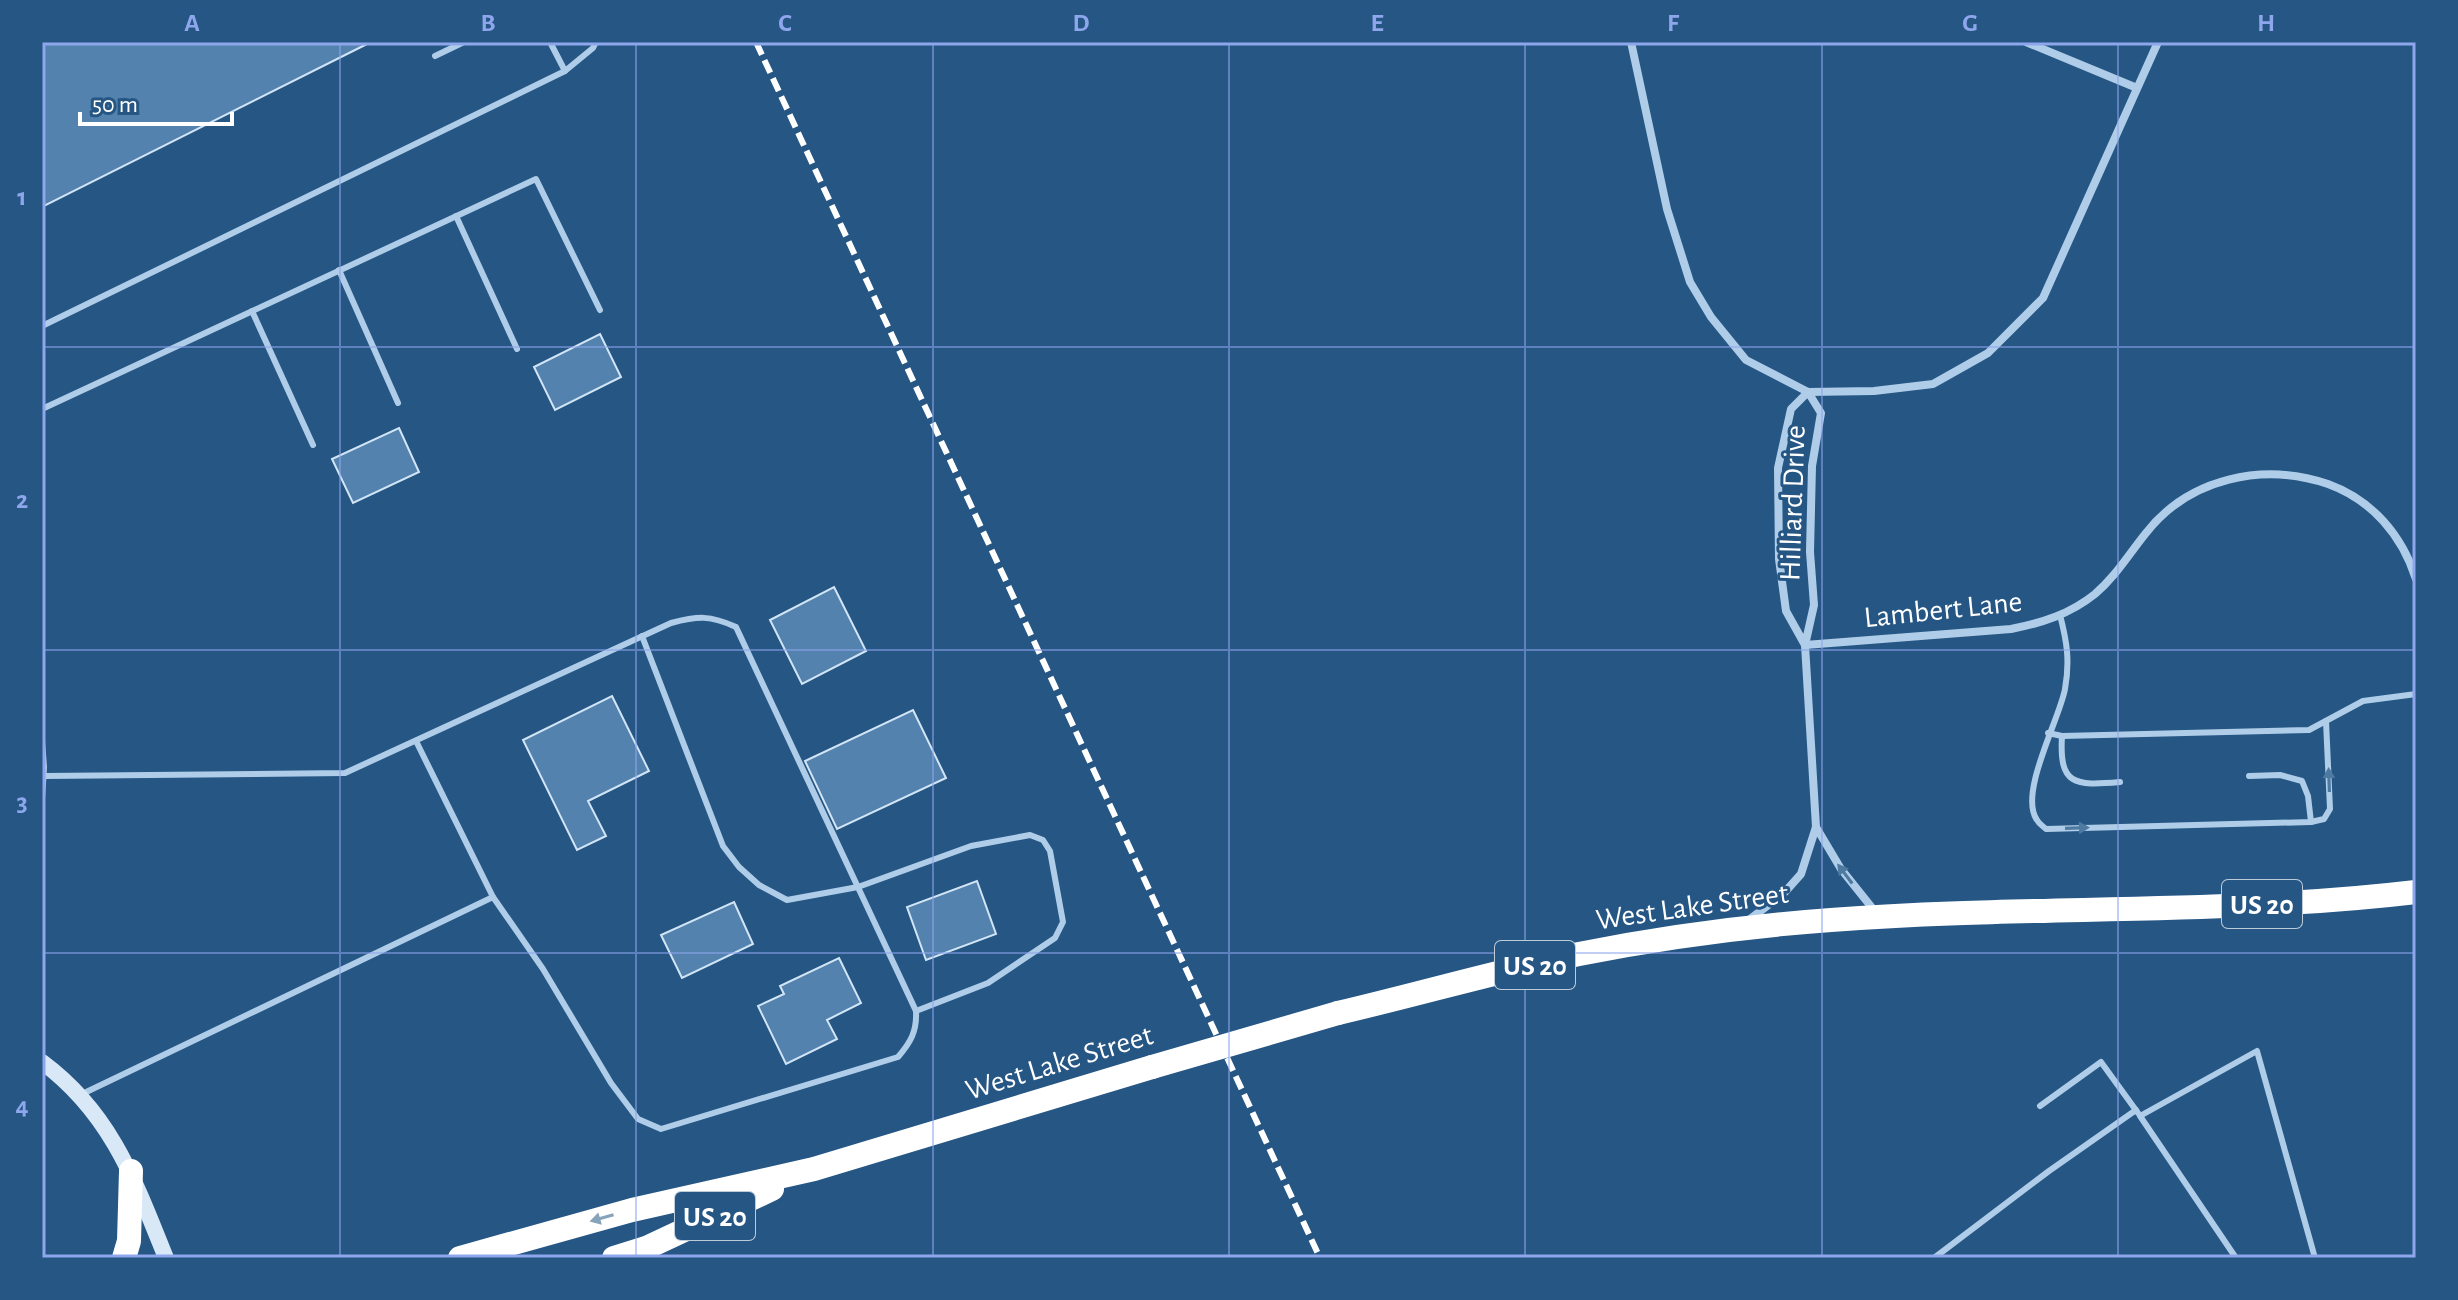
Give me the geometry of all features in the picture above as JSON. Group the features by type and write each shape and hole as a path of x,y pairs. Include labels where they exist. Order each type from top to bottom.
{"highway":[{"name":"West Lake Street","path":"460,1258 632,1210 814,1169 1338,1013 1580,954 1830,920 2213,907 2348,900 2416,892"},
{"name":"West Lake Street","path":"614,1258 646,1248 814,1169"},
{"path":"124,1258 129,1241 131,1171"}],"street":[{"path":"1631,42 1667,209 1690,282 1711,317 1746,360 1808,392 1874,391 1933,384 1988,353 2043,298 2158,42"},
{"path":"2026,42 2137,88"},
{"name":"Hilliard Drive","path":"1734,932 1785,892 1801,874 1816,827 1805,645 1814,605 1810,552 1812,466 1821,413 1808,392 1791,409 1778,468 1779,559 1786,611 1805,645"},
{"name":"Lambert Lane","path":"1805,645 2011,629 2042,623 2095,594 2118,571 2165,512 2215,483 2248,475 2282,474 2313,479 2344,490 2370,508 2392,530 2408,555 2416,579"},
{"name":"Hilliard Drive","path":"1816,827 1841,869 1880,918"},
{"path":"42,1062 80,1095 111,1136 131,1171 166,1258"}],"lane":[{"path":"435,56 464,42"},
{"path":"550,42 565,71"},
{"path":"42,326 565,71 596,42"},
{"path":"42,409 536,179 600,310"},
{"path":"456,216 517,349"},
{"path":"339,270 398,403"},
{"path":"252,311 313,445"},
{"path":"2060,615 2069,651 2065,691 2048,733 2032,805 2036,820 2046,829 2311,822 2324,819 2330,809 2326,721"},
{"path":"44,776 345,773 671,623 696,616 719,619 736,627 916,1011 917,1027 908,1045 898,1057 661,1129 638,1119 611,1083 543,969 493,897 416,741"},
{"path":"642,636 723,846 739,867 759,885 787,900 858,887 971,846 1030,835 1043,840 1050,851 1063,922 1055,938 988,983 916,1011"},
{"path":"2048,733 2062,736 2309,730 2363,701 2416,694"},
{"path":"2062,736 2061,761 2066,774 2075,781 2120,782"},
{"path":"42,741 42,799"},
{"path":"2249,776 2280,775 2302,781 2308,796 2311,822"},
{"path":"80,1095 493,897"},
{"path":"1934,1258 2049,1171 2138,1113 2257,1051 2315,1258"},
{"path":"2040,1106 2101,1062 2236,1258"}],"building":[{"path":"42,42 371,42 42,207"},
{"path":"600,334 621,377 555,410 534,367"},
{"path":"399,428 419,472 353,503 332,459"},
{"path":"834,587 866,651 802,684 770,620"},
{"path":"612,696 649,771 588,801 606,836 577,850 523,740"},
{"path":"913,710 946,778 837,829 805,761"},
{"path":"977,881 996,934 926,960 907,907"},
{"path":"734,902 753,944 682,978 661,935"},
{"path":"839,958 861,1003 827,1020 837,1039 786,1064 758,1006 784,994 780,986"}],"railway":[{"path":"756,42 1320,1258"}]}
